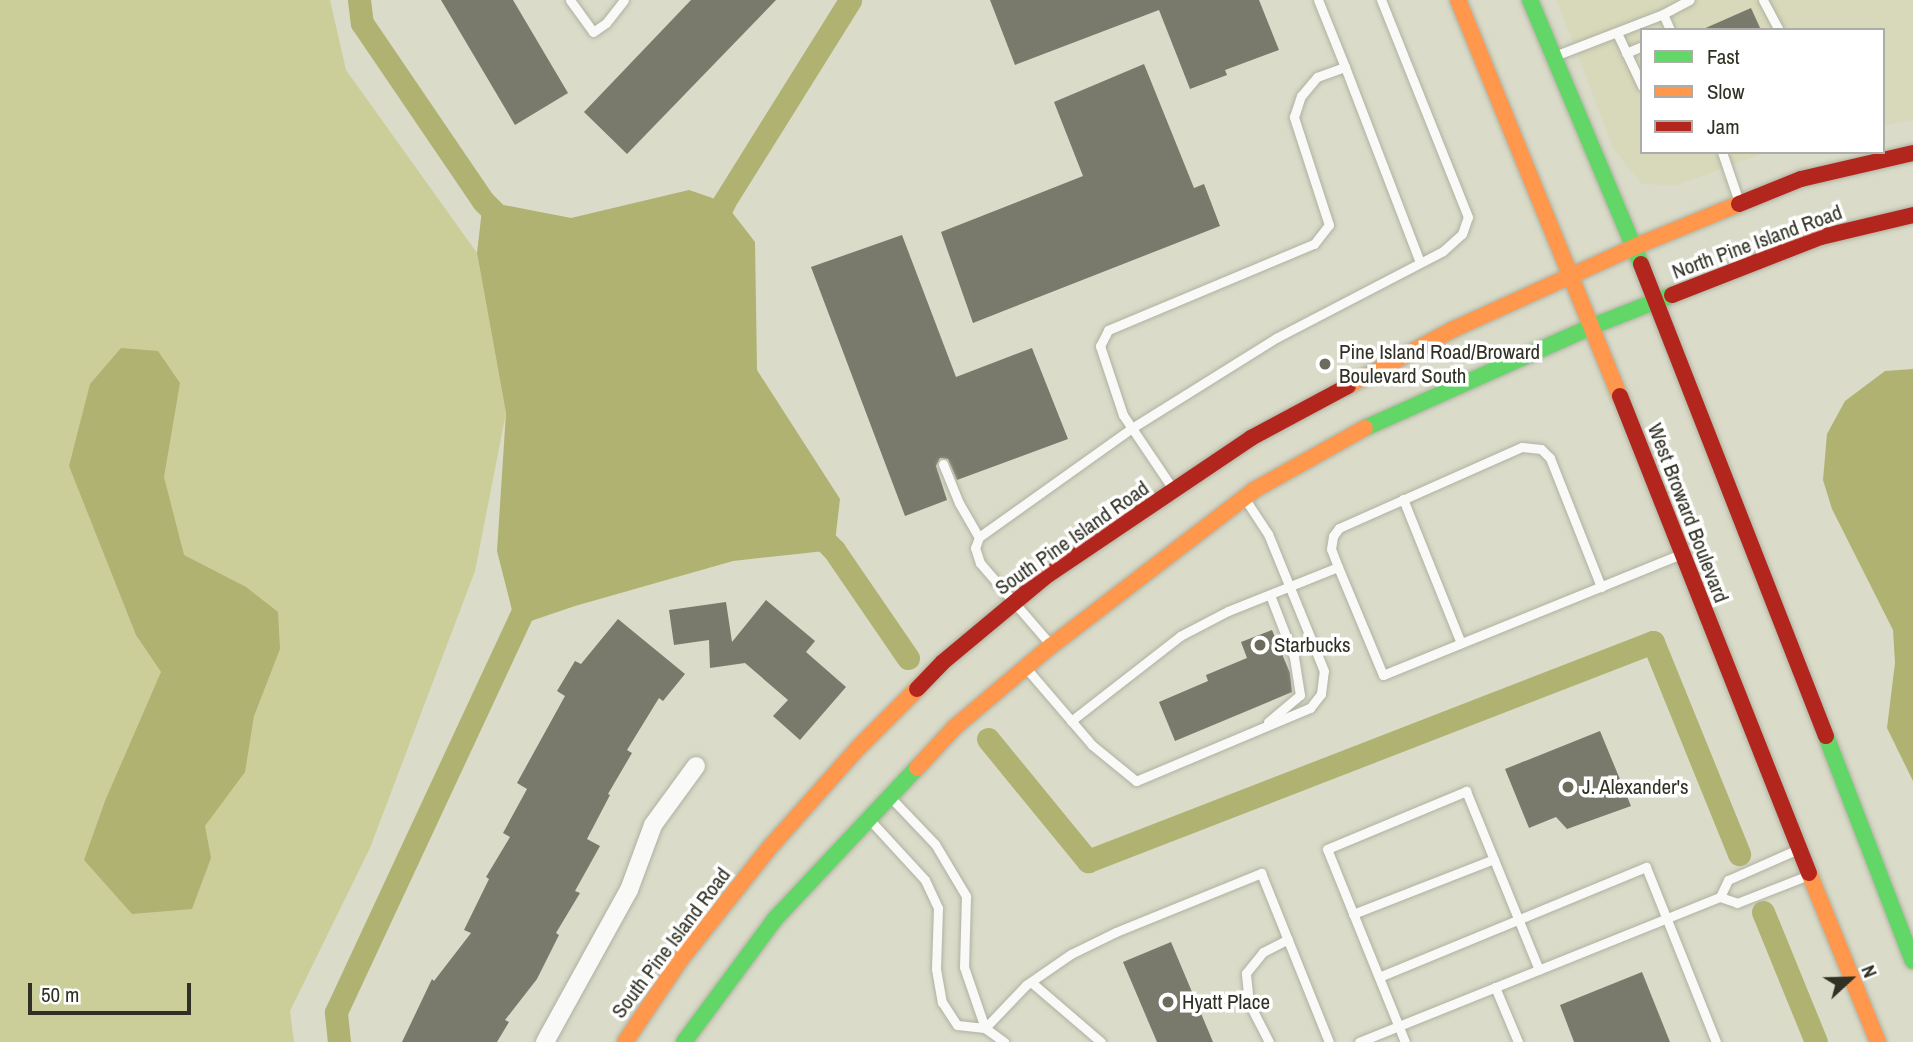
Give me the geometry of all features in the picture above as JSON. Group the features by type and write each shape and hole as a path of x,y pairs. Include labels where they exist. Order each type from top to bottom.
{"main road":[{"name":"West Broward Boulevard","path":"1458,0 1593,326 1681,554 1878,1042"},
{"path":"1530,0 1656,300 1913,961"},
{"name":"North Pine Island Road","path":"1634,247 1801,179 1913,153"},
{"name":"North Pine Island Road","path":"1656,300 1821,237 1913,215"},
{"name":"South Pine Island Road","path":"625,1042 681,959 771,846 850,757 943,662 1045,577 1251,438 1452,330 1634,247"},
{"path":"684,1042 775,919 955,727 1051,646 1244,498 1343,438 1656,300"}],"street":[{"path":"545,1042 629,890 653,824 696,765"}],"lane":[{"path":"570,0 593,32 606,23 624,0"},
{"path":"1318,0 1420,262"},
{"path":"1051,646 980,563 975,548 979,537 1132,428 1276,338 1443,251 1462,234 1468,217 1381,0"},
{"path":"1553,57 1663,14 1689,0"},
{"path":"1763,0 1778,28"},
{"path":"1663,14 1669,28"},
{"path":"1617,33 1640,82"},
{"path":"1626,53 1640,47"},
{"path":"1174,490 1123,415 1100,346 1108,330 1314,244 1329,225 1294,117 1301,96 1317,77 1345,67"},
{"path":"1723,154 1740,204"},
{"path":"1601,587 1550,458 1541,449 1530,446 1339,528 1333,536 1331,548 1383,675 1601,587 1681,554"},
{"path":"943,464 959,503 979,537"},
{"path":"1025,667 1092,745 1136,781 1310,708 1321,694 1324,671 1268,534 1244,498"},
{"path":"1403,499 1461,643"},
{"path":"1071,721 1180,636 1228,611 1338,567"},
{"path":"1255,731 1300,695 1294,657 1269,595"},
{"path":"1405,1042 1327,849 1466,791 1539,970"},
{"path":"888,796 935,844 966,896 964,967 985,1028"},
{"path":"868,818 925,880 938,908 936,969 942,1002 957,1025 985,1028 1004,1042"},
{"path":"1720,897 1728,880 1800,849"},
{"path":"1353,915 1493,859"},
{"path":"1379,977 1646,867 1716,1042"},
{"path":"985,1028 1031,982 1094,942 1261,873 1329,1042"},
{"path":"1359,1042 1720,897 1737,903 1810,874"},
{"path":"1269,1042 1249,1003 1246,972 1263,952 1288,939"},
{"path":"1031,982 1101,1042"},
{"path":"1495,987 1518,1042"}],"shaded area":[{"path":"0,0 330,0 346,70 477,253 506,413 475,571 370,848 290,1011 294,1042 0,1042"},
{"path":"1557,0 1913,0 1913,120 1885,126 1885,28 1640,28 1640,154 1762,154 1676,185 1642,184 1614,150"},
{"path":"689,190 724,202 755,242 757,370 840,499 834,550 733,561 575,606 516,626 497,551 506,413 477,253 483,201 571,218"},
{"path":"121,348 158,351 180,383 164,477 184,555 246,587 278,612 280,649 254,716 245,772 205,826 211,858 192,909 132,914 84,860 105,801 161,672 136,635 69,466 90,384"},
{"path":"1913,369 1913,781 1887,728 1895,663 1893,630 1832,509 1823,480 1827,434 1845,401 1885,371"}],"building":[{"path":"441,0 513,0 568,93 515,125"},
{"path":"691,0 776,0 627,154 584,112"},
{"path":"990,0 1259,0 1279,50 1225,70 1227,75 1190,89 1159,10 1015,65"},
{"path":"1751,8 1760,28 1706,28"},
{"path":"1144,64 1194,188 1204,184 1220,226 973,323 941,232 1083,176 1054,102"},
{"path":"902,235 956,377 1032,348 1068,439 957,480 948,459 940,458 936,466 947,500 905,516 811,267"},
{"path":"766,600 815,641 806,652 846,687 800,740 773,716 788,700 745,663 710,668 709,640 674,645 669,610 726,602 732,642"},
{"path":"618,619 685,674 663,701 659,698 627,750 632,753 608,794 610,795 587,839 600,846 575,891 580,893 556,933 559,935 537,979 505,1020 509,1022 497,1042 402,1042 432,979 434,981 471,933 464,930 489,879 486,877 510,837 503,833 527,789 517,783 565,696 557,691 575,661 581,664"},
{"path":"1272,630 1290,673 1292,692 1175,741 1159,702 1208,681 1206,675 1247,658 1241,642"},
{"name":"J. Alexander's","path":"1600,731 1631,806 1567,829 1556,817 1529,828 1505,769"},
{"name":"Hyatt Place","path":"1171,942 1213,1042 1157,1042 1123,962"},
{"path":"1642,972 1670,1042 1574,1042 1560,1005"}],"waterway":[{"path":"359,0 362,23 483,201 505,223"},
{"path":"711,228 724,202 850,0"},
{"path":"813,529 834,550 908,658"},
{"path":"339,1042 336,1012 529,598"},
{"path":"988,739 1088,861 1653,642 1739,854"},
{"path":"1763,912 1816,1042"}],"traffic: fast":[{"path":"1530,0 1641,264"},
{"path":"1365,428 1593,326 1672,295"},
{"path":"1826,736 1913,961"},
{"path":"684,1042 775,919 917,768"}],"traffic: slow":[{"path":"1458,0 1620,396"},
{"path":"1348,386 1452,330 1634,247 1739,204"},
{"path":"917,768 955,727 1051,646 1254,490 1365,428"},
{"path":"625,1042 681,959 771,846 859,747 917,689"},
{"path":"1809,873 1878,1042"}],"traffic: jam":[{"path":"1739,204 1801,179 1913,153"},
{"path":"1672,295 1821,237 1913,215"},
{"path":"1641,264 1826,736"},
{"path":"917,689 943,662 1045,577 1251,438 1348,386"},
{"path":"1620,396 1809,873"}],"place":[{"name":"Pine Island Road/Broward Boulevard South","path":"1325,364"},
{"name":"Starbucks","path":"1260,645"},
{"name":"J. Alexander's","path":"1568,787"},
{"name":"Hyatt Place","path":"1168,1002"}]}
